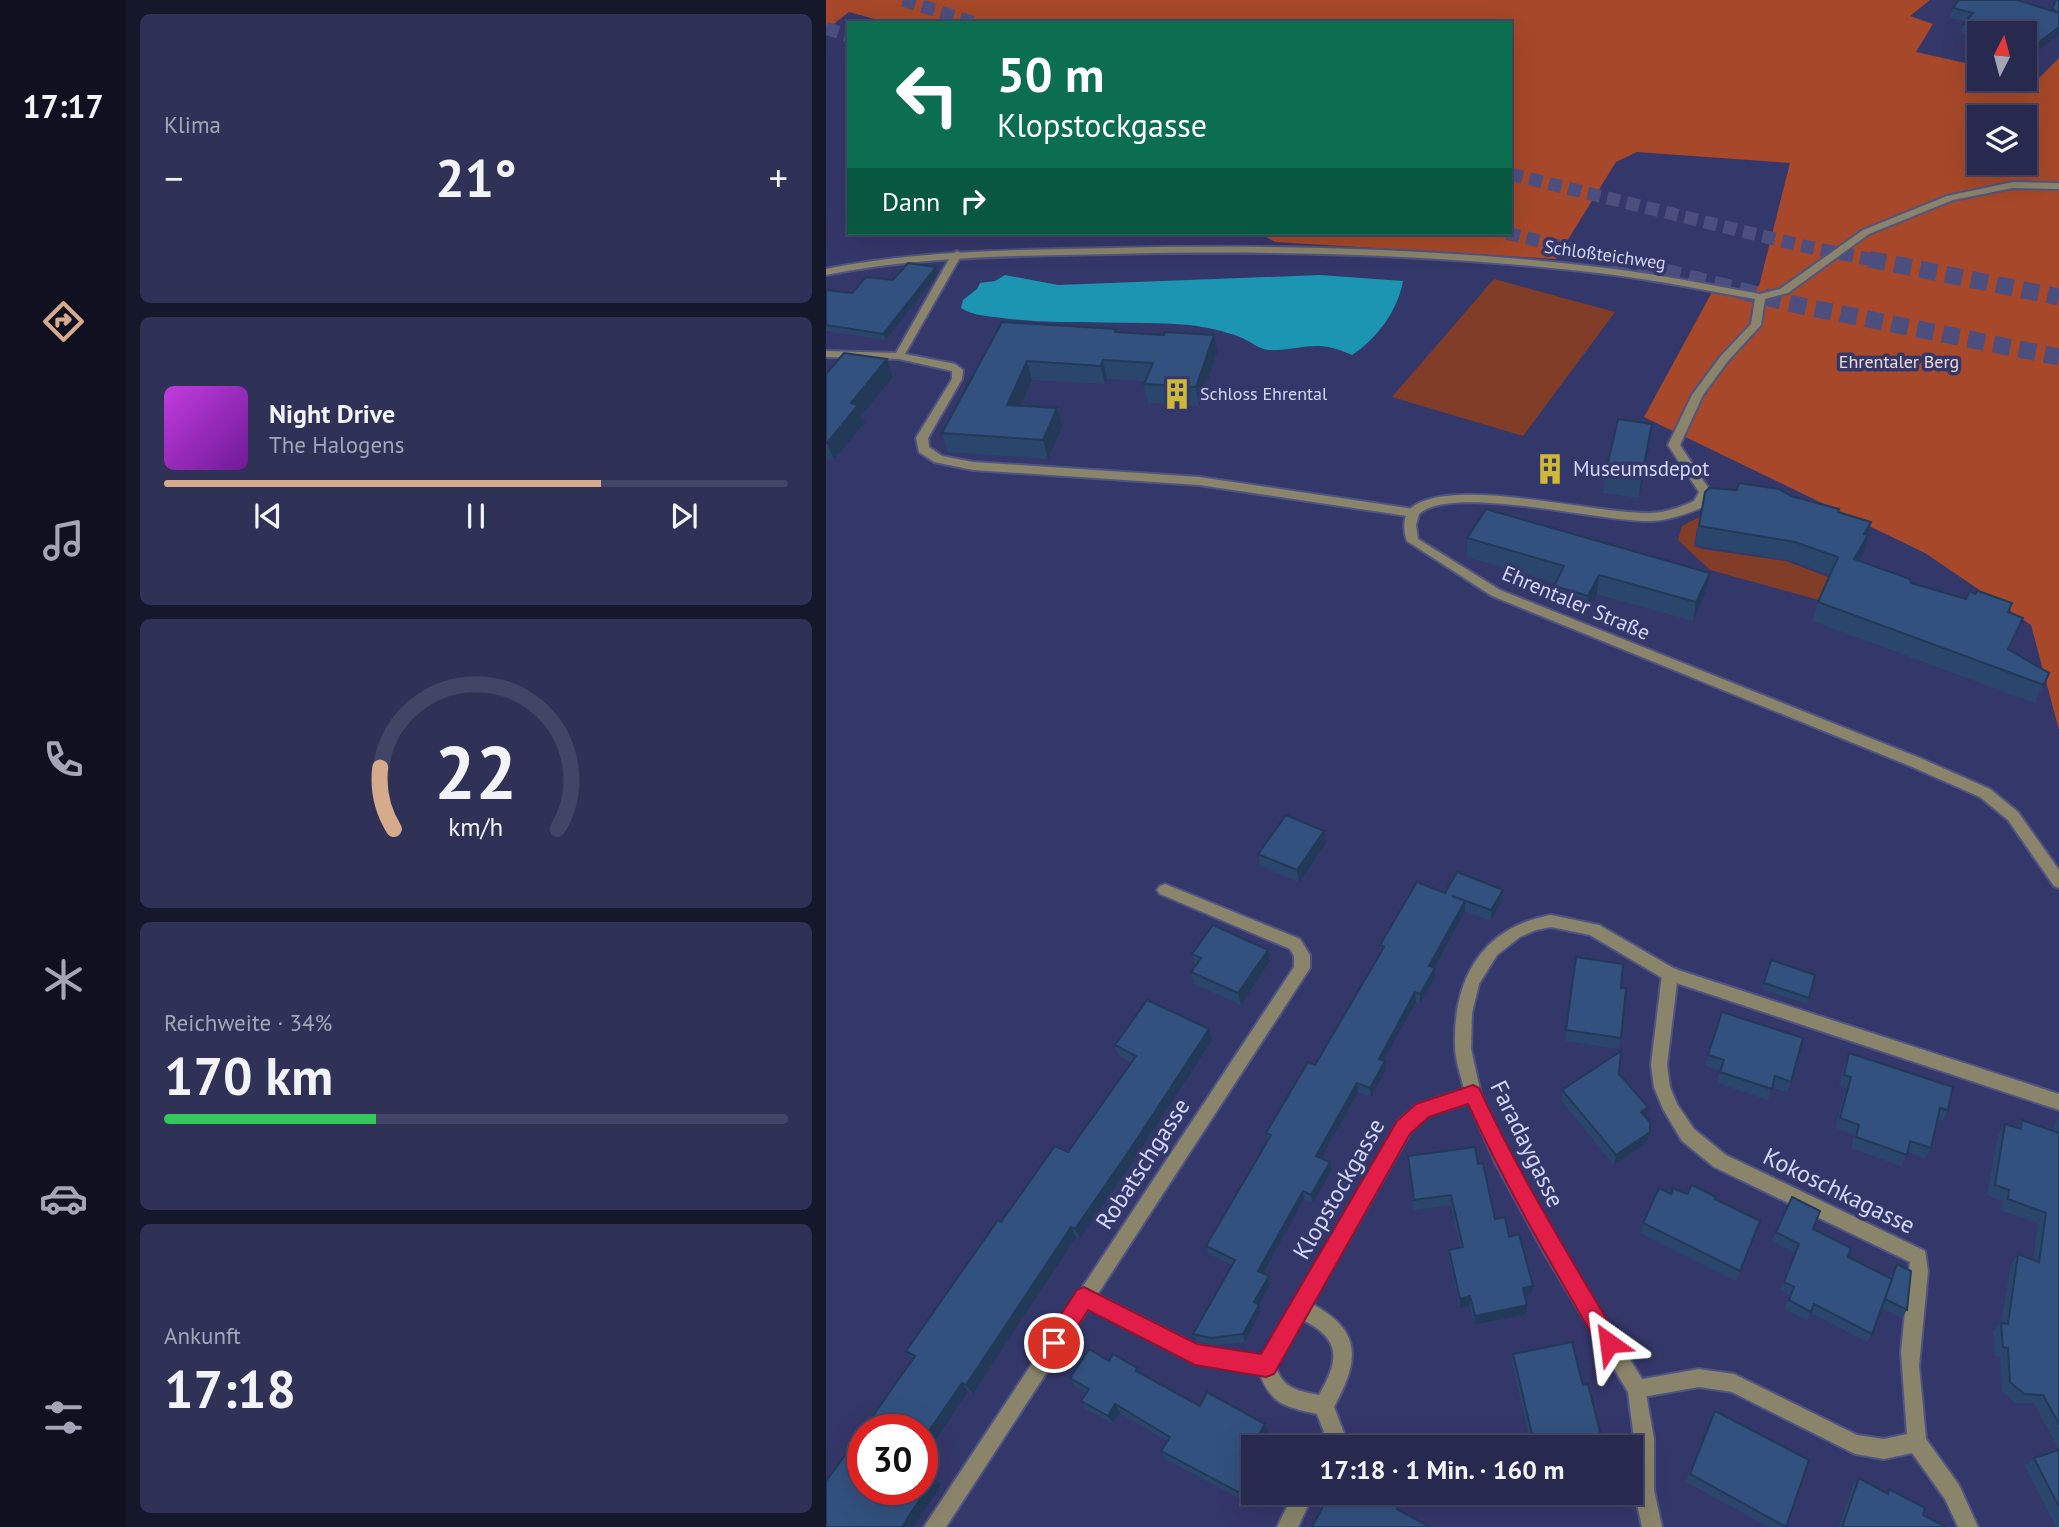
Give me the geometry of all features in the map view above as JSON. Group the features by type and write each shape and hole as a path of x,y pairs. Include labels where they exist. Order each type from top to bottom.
{"street":[{"path":"826,354 899,356 951,366 958,370 957,379 922,438 923,449 938,459 973,466 1199,481 1415,513 1424,505 1464,500 1647,517 1674,515 1699,505 1705,492 1674,445 1698,395 1724,359 1756,325 1761,307 1760,297 1784,291 1866,232 1950,198 2013,185 2059,186"},
{"name":"Schloßteichweg","path":"826,272 870,263 957,254 1246,248 1504,260 1616,272 1760,297"},
{"path":"899,356 957,254"},
{"name":"Ehrentaler Straße","path":"1415,513 1409,521 1413,541 1496,593 1915,762 1985,793 2013,816 2059,882"},
{"name":"Robatschgasse","path":"934,1527 1302,968 1302,955 1295,944 1164,890"},
{"name":"Faradaygasse","path":"1652,1527 1644,1490 1644,1439 1637,1389 1552,1250 1501,1156 1473,1094 1463,1049 1464,1013 1472,982 1492,950 1515,932 1551,921 1572,924 1594,930 1670,974 2059,1102"},
{"name":"Kokoschkagasse","path":"1670,974 1659,1065 1662,1087 1688,1135 1720,1161 1919,1257 1920,1281 1911,1333 1910,1368 1918,1418 1916,1442"},
{"name":"Klopstockgasse","path":"1266,1366 1404,1127 1422,1110 1473,1094"},
{"path":"1084,1297 1195,1354 1266,1366 1272,1386 1286,1397 1324,1406"},
{"path":"1300,1308 1331,1326 1339,1341 1342,1357 1340,1377 1324,1406 1333,1435"},
{"path":"1637,1389 1699,1378 1734,1383 1855,1444 1884,1449 1916,1442 1952,1492 1968,1527"},
{"path":"1287,1527 1298,1505"}],"shaded area":[{"path":"1494,279 1615,312 1523,436 1392,397"},
{"path":"1707,513 1704,528 1697,528 1694,546 1786,561 1836,580 1826,602 1710,570 1678,540 1682,526"}],"green space":[{"name":"Ehrentaler Berg","path":"826,0 1930,0 1910,16 1933,24 1916,52 1967,63 1967,91 2037,91 2037,79 2059,58 2059,730 2031,625 1925,553 1644,417 1712,292 1759,286 1790,163 1637,152 1616,162 1556,259 1275,242 1263,235 1512,235 1512,21 882,21 849,12 826,30"}],"water":[{"path":"1005,275 1058,285 1320,275 1403,281 1396,303 1385,323 1370,341 1352,355 1319,346 1266,350 1234,335 1189,325 1025,320 981,315 961,308 963,300 977,289 980,283 995,281"}],"building":[{"path":"1959,0 2017,0 2059,13 2059,27 2037,44 2037,21 1967,21 1967,25 1963,24 1973,13 1953,8"},
{"path":"2056,0 2059,0 2059,13 2052,9"},
{"path":"908,263 936,267 883,334 826,325 826,290 852,293 866,277 893,280"},
{"path":"1002,322 1116,329 1115,332 1214,335 1196,387 1144,384 1153,363 1103,360 1101,366 1027,361 1007,405 1057,408 1043,440 942,433"},
{"path":"844,353 887,359 851,403 858,405 827,443 826,374"},
{"path":"1618,419 1652,424 1641,479 1605,475"},
{"path":"1739,483 1779,489 1791,496 1839,509 1838,512 1871,522 1864,534 1868,535 1854,559 1910,579 1911,583 1966,599 1970,591 1975,594 1978,591 2012,603 2008,612 2023,618 2008,649 2049,673 2044,685 1818,602 1838,557 1795,542 1699,526 1705,492 1709,488 1737,490"},
{"path":"1486,509 1710,573 1696,602 1599,575 1588,596 1554,586 1564,566 1467,538"},
{"path":"1286,815 1324,831 1297,870 1258,854"},
{"path":"1457,872 1503,890 1491,910 1452,896 1465,901 1429,966 1435,968 1420,994 1415,992 1379,1059 1385,1061 1370,1088 1357,1083 1316,1156 1330,1162 1311,1195 1303,1191 1258,1271 1269,1276 1254,1302 1259,1305 1243,1334 1211,1338 1193,1334 1235,1260 1206,1246 1271,1135 1266,1133 1308,1062 1315,1065 1384,947 1380,945 1417,882 1445,893"},
{"path":"1213,925 1268,950 1238,993 1191,972 1201,958 1192,954"},
{"path":"1576,957 1623,964 1621,988 1626,988 1621,1038 1566,1030"},
{"path":"1771,960 1815,975 1809,998 1764,983"},
{"path":"1147,1000 1209,1029 1075,1229 1071,1227 966,1385 962,1383 938,1418 938,1414 874,1414 915,1356 906,1351 998,1220 1001,1222 1055,1146 1068,1152 1136,1056 1115,1045"},
{"path":"1722,1012 1803,1038 1791,1082 1775,1076 1772,1089 1720,1072 1724,1060 1708,1055"},
{"path":"1621,1051 1619,1074 1648,1107 1641,1112 1650,1122 1650,1132 1616,1155 1562,1090"},
{"path":"1849,1053 1953,1087 1948,1110 1940,1108 1931,1148 1910,1141 1907,1155 1856,1137 1859,1125 1840,1118 1851,1077 1844,1075"},
{"path":"2022,1120 2059,1133 2059,1424 2043,1395 2024,1394 2010,1382 2008,1348 2003,1347 2001,1323 2008,1324 2018,1254 2039,1262 2046,1213 2008,1199 2009,1190 1995,1185 2005,1124 2021,1129"},
{"path":"1475,1147 1478,1164 1483,1163 1495,1219 1505,1217 1509,1237 1519,1234 1533,1286 1523,1288 1527,1305 1475,1316 1470,1296 1460,1299 1449,1250 1463,1247 1451,1195 1414,1200 1408,1156"},
{"path":"1692,1185 1760,1221 1740,1271 1643,1223 1659,1188 1671,1194 1673,1188 1687,1194"},
{"path":"1792,1197 1820,1211 1813,1229 1851,1248 1848,1257 1892,1279 1872,1334 1814,1304 1811,1312 1789,1300 1794,1287 1784,1282 1799,1244 1776,1232"},
{"path":"1897,1264 1911,1271 1907,1310 1885,1299"},
{"path":"1572,1342 1583,1385 1588,1384 1601,1435 1532,1435 1513,1354"},
{"path":"1089,1349 1109,1361 1113,1354 1137,1368 1136,1371 1200,1406 1207,1392 1265,1424 1259,1435 1241,1435 1240,1493 1161,1451 1170,1437 1115,1404 1108,1416 1081,1401 1089,1389 1070,1378"},
{"path":"1715,1411 1809,1460 1786,1527 1690,1474"},
{"path":"2059,1450 2059,1507 2034,1458"},
{"path":"847,1452 847,1505 916,1505 902,1527 826,1527 827,1480"},
{"path":"1859,1478 1888,1494 1889,1489 1925,1508 1923,1515 1946,1527 1842,1527"},
{"path":"1324,1505 1399,1505 1397,1509 1430,1527 1312,1527"}],"tunnel":[{"path":"903,0 969,21"},
{"path":"826,28 847,35"},
{"path":"1512,174 1803,246 1878,261"},
{"path":"1512,234 1620,261"},
{"path":"1613,259 1802,306 2059,357"},
{"path":"1869,259 2059,297"}],"place":[{"name":"Schloss Ehrental","path":"1177,394"},
{"name":"Museumsdepot","path":"1550,469"}],"route":[{"path":"1054,1343 1084,1297 1195,1354 1266,1366 1404,1127 1422,1110 1473,1094 1501,1156 1552,1250 1609,1343"}]}
